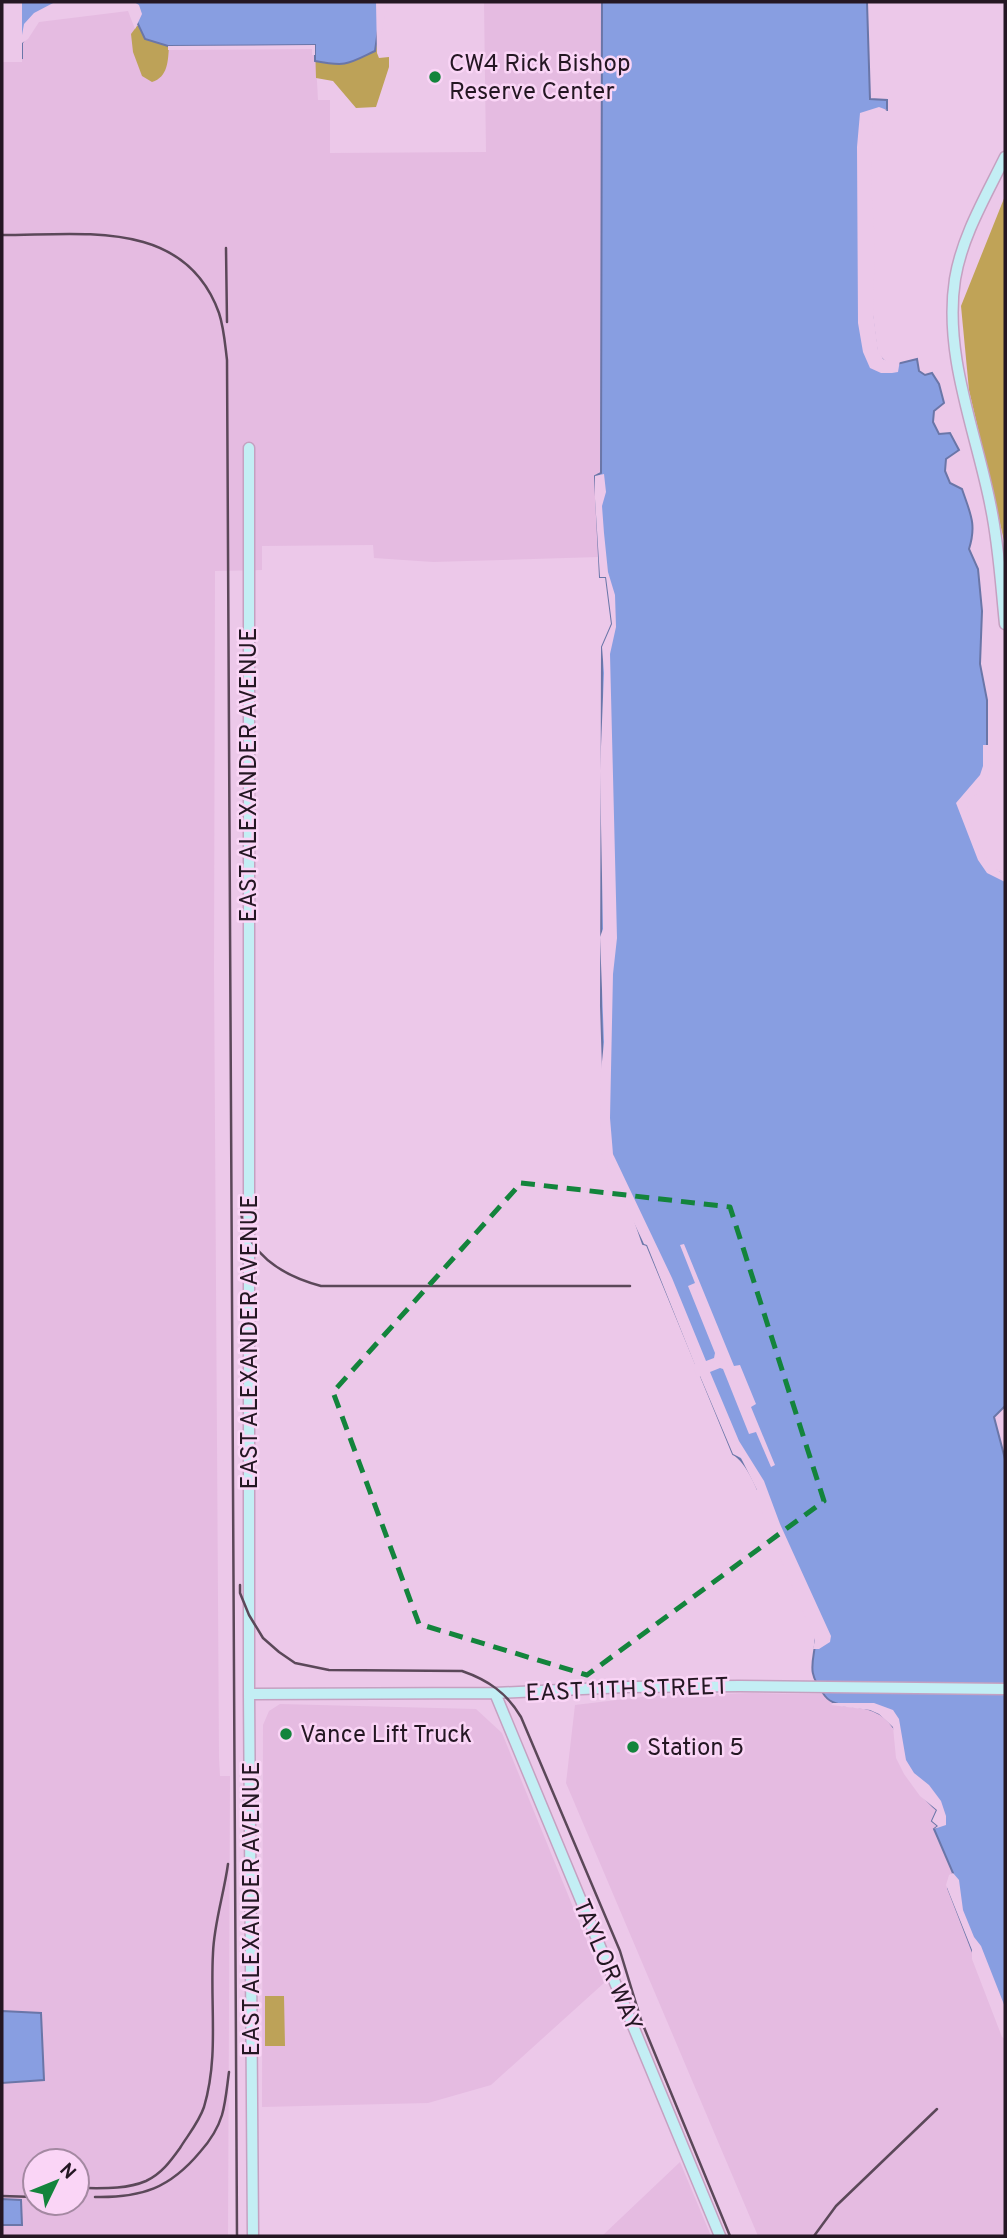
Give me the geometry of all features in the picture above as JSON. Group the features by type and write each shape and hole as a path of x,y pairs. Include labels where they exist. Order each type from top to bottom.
{"street":[{"path":"1005,157 962,252 956,277 952,325 958,367 999,552 1005,624"},
{"name":"EAST ALEXANDER AVENUE","path":"249,448 249,1694 253,2236"},
{"name":"EAST 11TH STREET","path":"249,1694 495,1693 625,1687 1005,1689"},
{"name":"TAYLOR WAY","path":"495,1693 720,2236"}],"highlighted area":[{"path":"521,1183 730,1207 824,1501 587,1675 419,1624 333,1392"}],"shaded area":[{"path":"376,2 377,53 379,58 389,57 389,67 376,107 356,108 333,81 316,78 315,45 169,46 164,72 152,82 142,76 133,52 131,34 137,26"},
{"path":"484,2 626,2 626,474 595,499 599,557 433,562 374,558 373,545 262,546 262,570 215,571 214,970 219,1758 220,1776 230,1776 228,2236 2,2236 2,59 22,43 37,19 130,7 315,45 318,100 330,100 330,153 486,152"},
{"path":"1005,196 1005,545 969,390 961,306"},
{"path":"823,1694 826,1698 880,1712 895,1729 905,1772 937,1810 938,1826 934,1829 936,1837 953,1873 949,1888 1005,2035 1005,2236 758,2236 566,1783 575,1705 650,1696"},
{"path":"280,1704 476,1709 502,1733 604,1983 491,2085 428,2103 262,2107 263,1725 269,1711"},
{"path":"265,1996 284,1996 285,2046 265,2046"},
{"path":"680,2162 711,2236 602,2236"}],"water":[{"path":"2,2 382,2 375,51 353,61 334,64 315,61 315,45 168,46 145,39 130,7 37,19 22,43 22,59"},
{"path":"602,2 867,2 870,99 887,100 887,110 879,110 869,121 870,300 877,354 889,366 917,359 919,371 925,375 932,373 939,384 944,403 934,411 933,422 939,434 950,433 959,450 946,459 945,471 950,483 962,489 972,519 969,549 978,569 982,611 980,664 987,700 987,769 966,801 963,813 985,865 1005,876 1005,1406 994,1417 1005,1459 1005,2035 948,1888 953,1873 934,1829 938,1826 932,1821 937,1810 907,1773 894,1728 886,1718 876,1712 831,1701 815,1680 812,1667 816,1636 810,1616 756,1485 745,1466 733,1454 647,1245 643,1244 605,1134 601,1006 602,647 612,624 606,577 600,577 595,476 601,473"},
{"path":"2,2011 41,2013 44,2080 2,2083"},
{"path":"2,2199 21,2200 22,2225 2,2225"}],"pier":[{"path":"2,2 22,2 22,35 24,24 34,13 55,2 134,2 139,5 142,14 135,29 128,11 39,22 28,39 22,43 22,62 2,62"},
{"path":"376,2 386,2 387,7 377,54"},
{"path":"315,45 315,55 312,55 312,49 168,50 168,46"},
{"path":"879,107 887,110 873,122 873,312 878,350 883,359 889,362 900,360 898,372 892,373 881,373 870,368 863,352 858,323 857,147 860,113"},
{"path":"604,474 604,533 608,572 615,595 616,627 610,654 617,938 613,974 610,1118 613,1154 672,1278 706,1361 714,1358 715,1353 688,1286 695,1283 680,1245 684,1244 734,1366 740,1365 756,1404 751,1407 775,1465 771,1467 756,1432 749,1434 723,1369 710,1372 739,1441 764,1481 780,1524 831,1636 830,1642 819,1649 813,1649 815,1640 771,1536 756,1496 757,1490 741,1458 733,1454 700,1376 697,1377 693,1367 695,1365 647,1245 644,1244 598,1146 601,1134 600,1081 604,1042 600,937 603,929 600,771 604,673 602,647 612,624 606,577 600,577 595,499 595,476"},
{"path":"983,745 990,745 991,769 982,788 969,802 966,812 988,862 1005,873 1005,882 987,873 978,860 956,803 980,775"},
{"path":"874,1703 893,1710 899,1719 906,1760 914,1773 929,1785 941,1801 946,1825 934,1829 938,1826 932,1821 937,1810 920,1796 904,1774 896,1758 893,1727 879,1714 870,1710 831,1705"},
{"path":"953,1873 959,1880 963,1910 974,1937 981,1946 1005,2007 1005,2039 972,1959 972,1950 946,1885 949,1875"}],"railway":[{"path":"2,235 97,235 128,238 157,247 182,261 203,282 219,313 226,348 237,2236"},
{"path":"226,248 227,322"},
{"path":"240,1207 249,1237 267,1260 292,1275 321,1286 630,1286"},
{"path":"240,1585 240,1593 249,1615 263,1638 295,1663 329,1670 462,1671 496,1688 510,1701 521,1717 620,1951 641,2020 730,2236"},
{"path":"91,2188 121,2187 151,2178 173,2158 202,2113 209,2088 213,2050 214,1942 228,1864"},
{"path":"95,2197 141,2193 166,2182 189,2164 207,2144 218,2125 229,2072"},
{"path":"814,2236 836,2206 937,2109"},
{"path":"2,2196 21,2197"}],"place":[{"name":"CW4 Rick Bishop Reserve Center","path":"435,77"},
{"name":"Vance Lift Truck","path":"286,1734"},
{"name":"Station 5","path":"633,1747"}]}
